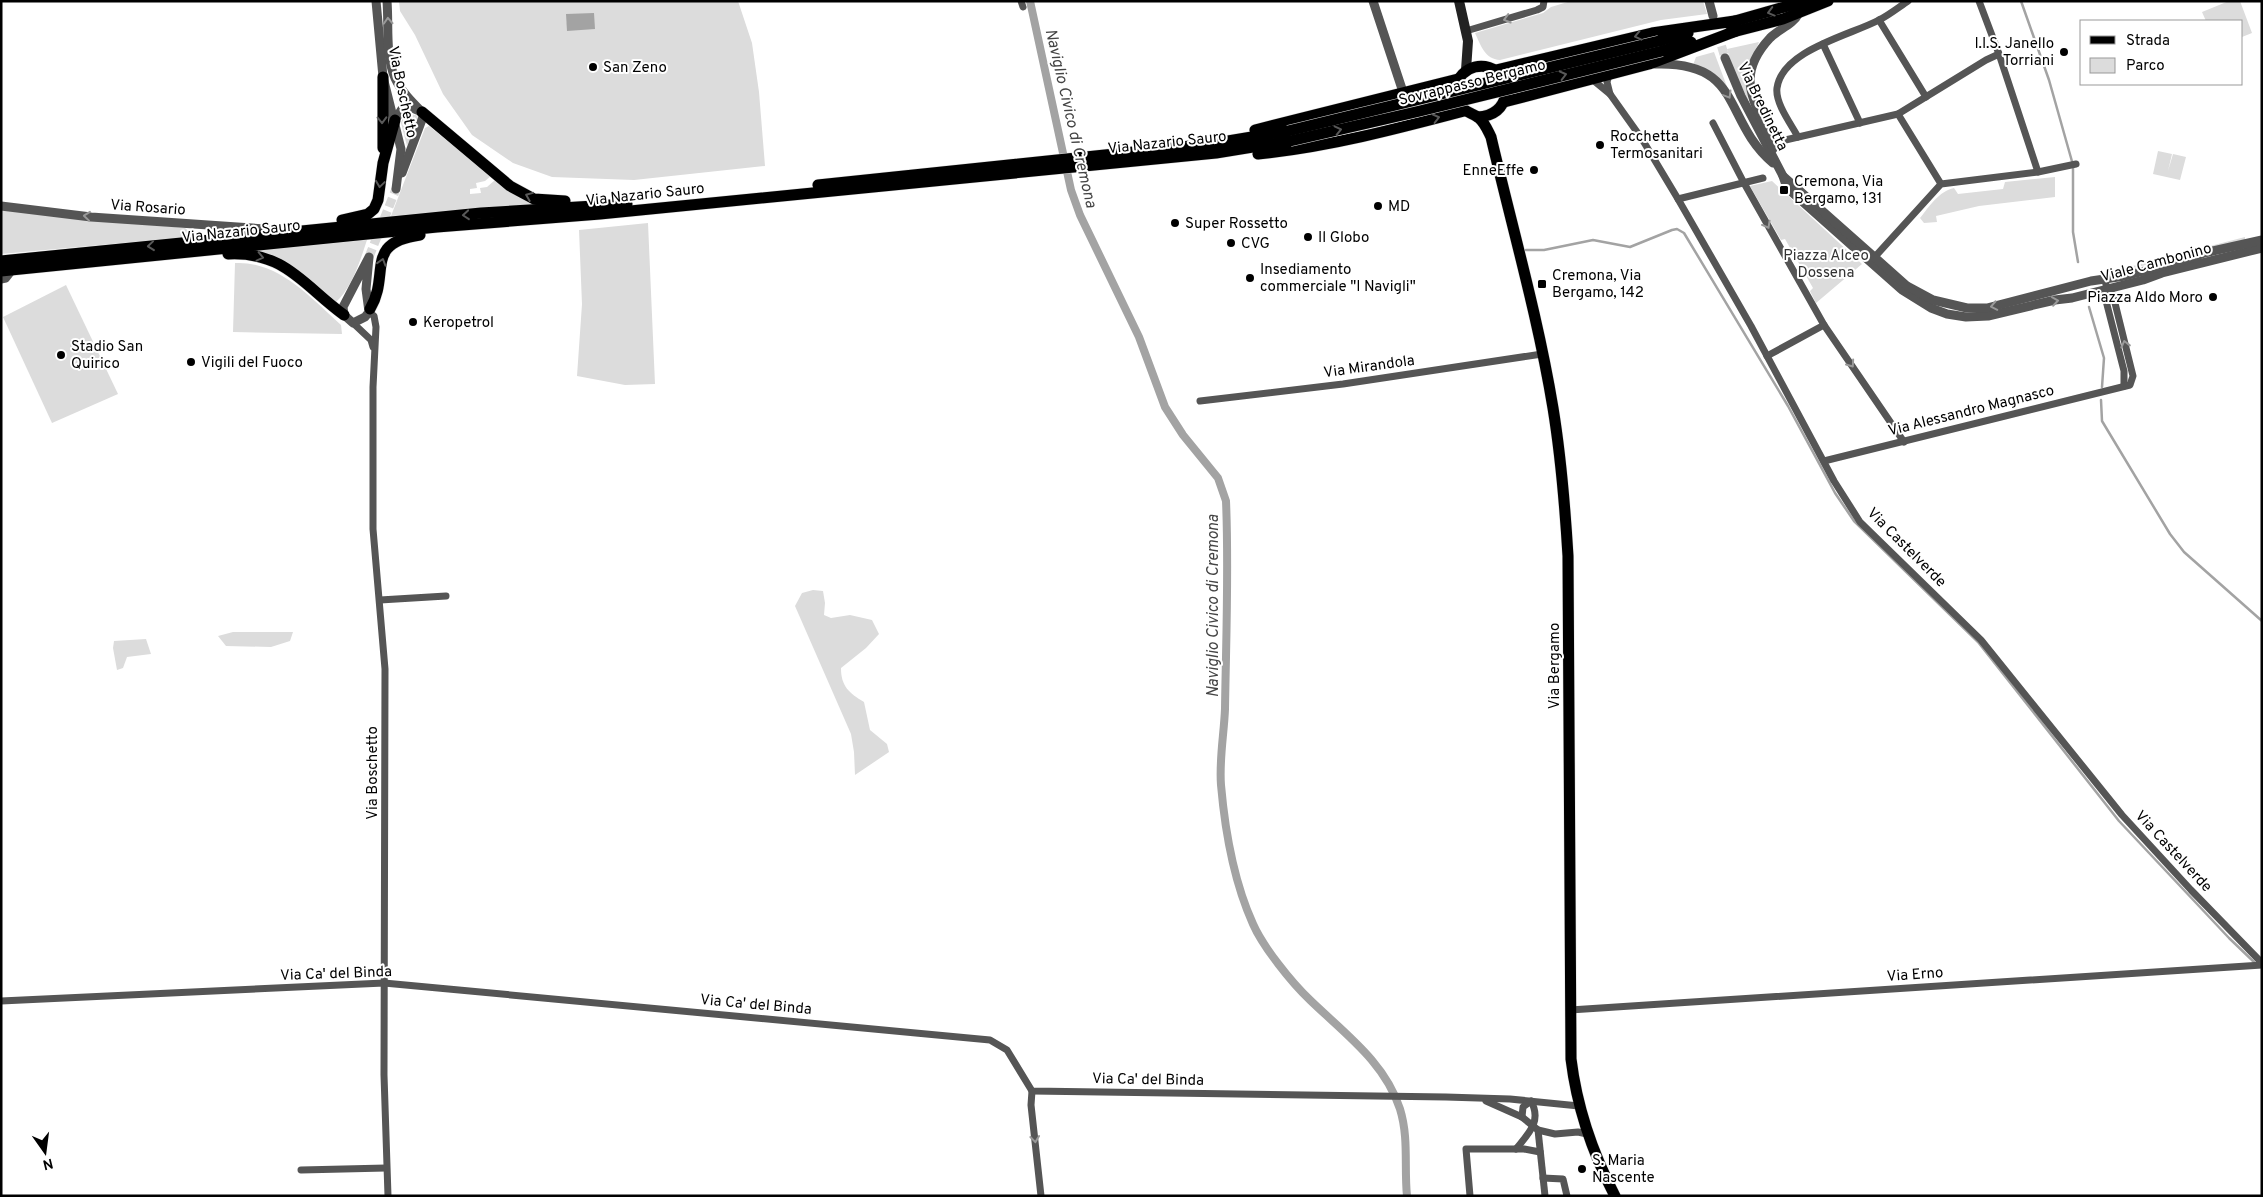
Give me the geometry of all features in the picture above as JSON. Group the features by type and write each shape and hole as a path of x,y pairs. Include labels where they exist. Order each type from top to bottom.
{"main road":[{"path":"1458,1 1467,36 1483,66"},
{"path":"1504,102 1650,64 1736,26 1806,1"},
{"path":"1168,149 1255,130 1404,92 1483,66 1496,70 1652,33 1736,26 1799,13 1828,1"},
{"name":"Sovrappasso Bergamo","path":"1289,136 1420,111 1736,26"},
{"path":"1467,36 1462,74 1455,92 1456,100 1464,111 1478,117 1495,113"},
{"path":"1535,61 1529,70 1531,80 1534,86 1543,92"},
{"path":"1496,70 1505,81 1506,95 1504,102"},
{"path":"293,231 368,214 374,209 378,200 383,163 383,77"},
{"name":"Via Bergamo","path":"1491,137 1492,121 1495,113 1504,102"},
{"path":"1216,153 1254,154 1284,151 1356,138 1464,111"},
{"path":"422,112 498,178 524,194 547,200 598,200 629,204"},
{"name":"Via Bergamo","path":"1478,117 1484,123 1491,137 1542,354 1553,407 1561,465 1568,556 1571,1059 1585,1129 1593,1151 1615,1196"},
{"path":"383,163 395,120"},
{"name":"Via Nazario Sauro","path":"7,270 437,227 610,213 1029,172 1073,163 1168,149 1289,136"},
{"name":"Via Nazario Sauro","path":"1,261 481,213 629,204 1055,161 1073,163 1216,153 1289,136"},
{"path":"370,310 376,300 380,269 388,247 394,242 410,236 430,233 437,227"},
{"path":"214,249 221,254 242,253 271,260 294,272 344,315"}],"street":[{"name":"Via Boschetto","path":"376,1 383,77 401,149 396,189 422,122 422,112 406,95 395,78 389,52 387,1"},
{"path":"1373,1 1404,92 1412,124"},
{"path":"1467,36 1537,10 1543,7 1544,1"},
{"path":"1709,1 1713,16"},
{"path":"1798,137 1780,104 1777,88 1782,75 1792,62 1823,44 1879,20 1908,1"},
{"path":"1979,1 1999,54 2038,172"},
{"path":"1777,166 1773,147 1751,96 1749,76 1755,57 1764,45 1774,34 1796,19 1799,13"},
{"path":"1879,20 1926,98"},
{"path":"1823,44 1860,123"},
{"path":"1781,141 1898,114 1999,54"},
{"name":"Via Bredinetta","path":"1724,58 1777,166"},
{"path":"1650,64 1680,64 1705,72 1715,78 1728,94 1761,152 1777,166"},
{"path":"1609,76 1607,82 1610,94"},
{"name":"Via Castelverde","path":"1593,80 1610,94 1642,139 1767,356 1834,481 1860,522 1981,640 2122,815 2262,964"},
{"path":"395,120 406,107 415,108 422,112"},
{"path":"1898,114 1941,184"},
{"path":"1713,123 1744,183 1824,325 1904,442"},
{"path":"1872,260 1941,184 2038,172 2076,164"},
{"name":"Viale Cambonino","path":"1777,166 1783,176 1786,188 1914,298 1947,314 1988,316 2106,285 2204,253 2262,240"},
{"path":"1678,199 1762,178"},
{"name":"Via Rosario","path":"1,206 91,217 293,231"},
{"name":"Viale Cambonino","path":"2106,285 2143,280 2162,273 2262,248"},
{"path":"353,322 365,317 370,310 366,289 369,257 345,301 344,315 371,340 374,350"},
{"path":"1,280 6,278 7,270"},
{"name":"Via Alessandro Magnasco","path":"1824,461 2130,385 2133,376 2113,295 2106,285"},
{"name":"Via Boschetto","path":"370,310 374,316 376,327 374,350 373,530 380,600 385,696 384,983 388,1196"},
{"path":"1767,356 1824,325"},
{"name":"Via Mirandola","path":"1200,401 1343,384 1542,354"},
{"path":"380,600 446,596"},
{"name":"Via Erno","path":"1570,1010 2262,964"},
{"name":"Via Ca' del Binda","path":"1,1001 384,983 990,1040 1007,1050 1032,1091 1406,1096 1531,1101 1579,1106"},
{"path":"1032,1091 1031,1105 1041,1196"},
{"name":"Via Ca' del Binda","path":"1483,1099 1522,1117 1535,1128"},
{"path":"1522,1117 1523,1107 1531,1101 1536,1112 1535,1128 1545,1196"},
{"path":"1535,1128 1555,1134 1585,1129"},
{"path":"1516,1149 1535,1128"},
{"path":"1570,1132 1585,1129"},
{"path":"1470,1196 1466,1149 1516,1149 1540,1152"},
{"path":"301,1170 386,1168"},
{"path":"1543,1178 1563,1179 1567,1196"}],"green space":[{"name":"San Zeno","path":"399,1 738,1 752,43 759,92 765,166 634,180 552,177 513,163 472,135 443,94 415,35 400,11"},
{"path":"1571,1 1703,1 1707,14 1661,20 1500,60 1487,54 1475,33 1543,13 1551,7"},
{"path":"2229,1 2240,1 2252,33 2243,37 2243,20 2206,20 2202,12"},
{"path":"1759,42 1745,76 1748,100 1733,69 1727,49"},
{"path":"1714,52 1729,92 1693,65 1696,57"},
{"path":"409,114 416,115 419,118 407,146 401,123 403,117"},
{"path":"429,126 491,176 485,181 476,183 477,188 470,189 470,194 481,193 480,188 487,187 495,180 543,204 391,216 425,128"},
{"path":"2158,151 2172,154 2168,171 2173,154 2186,157 2180,180 2153,174"},
{"path":"2055,177 2055,197 1979,206 1936,216 1937,222 1924,223 1920,218 1939,196 1954,188 1958,194 2003,189 2005,182"},
{"name":"Piazza Alceo Dossena","path":"1772,181 1862,264 1816,303 1810,291 1813,288 1785,239 1781,240 1750,186"},
{"path":"1,210 185,228 191,233 189,237 1,254"},
{"path":"648,223 655,384 625,385 577,376 582,304 579,230"},
{"path":"2245,237 2245,240 2134,268 2134,270 2126,273 2125,268"},
{"path":"367,240 351,282 335,303 315,284 287,264 250,251"},
{"path":"235,263 251,264 266,268 293,283 341,325 342,334 233,332"},
{"name":"Stadio San Quirico","path":"66,285 118,394 52,423 3,317"},
{"path":"813,590 823,591 824,615 831,618 850,615 872,620 879,634 866,648 841,668 844,684 864,702 870,730 887,744 889,752 855,775 851,734 795,606 802,593"},
{"path":"233,632 293,632 290,641 271,647 226,646 218,636"},
{"path":"146,639 151,654 127,657 123,668 117,670 113,648 114,641"}],"shaded area":[{"path":"594,13 595,29 567,31 566,14"}],"waterway":[{"name":"Naviglio Civico di Cremona","path":"1030,1 1071,190 1080,215 1139,337 1165,407 1183,435 1218,478 1226,501 1227,631 1221,776 1228,838 1246,908 1258,933 1278,964 1303,993 1362,1049 1374,1063 1393,1092 1403,1120 1407,1196"},
{"path":"2021,1 2049,80 2073,165 2073,232 2078,262"},
{"path":"1526,250 1544,250 1593,240 1630,247 1672,230 1677,229 1684,233 1788,406 1835,493 1854,521 1978,642 2119,821 2254,962"},
{"path":"2089,307 2104,358 2102,387"},
{"path":"2101,400 2102,421 2170,534 2184,552 2262,621"}],"tunnel":[{"path":"1714,20 1725,58"},
{"path":"369,257 396,189"}],"place":[{"name":"I.I.S. Janello Torriani","path":"2064,52"},
{"name":"San Zeno","path":"593,67"},
{"name":"Rocchetta Termosanitari","path":"1600,145"},
{"name":"EnneEffe","path":"1534,170"},
{"name":"Cremona, Via Bergamo, 131","path":"1784,190"},
{"name":"MD","path":"1378,206"},
{"name":"Super Rossetto","path":"1175,223"},
{"name":"Il Globo","path":"1308,237"},
{"name":"CVG","path":"1231,243"},
{"name":"Insediamento commerciale \"I Navigli\"","path":"1250,278"},
{"name":"Cremona, Via Bergamo, 142","path":"1542,284"},
{"name":"Piazza Aldo Moro","path":"2213,297"},
{"name":"Keropetrol","path":"413,322"},
{"name":"Stadio San Quirico","path":"61,355"},
{"name":"Vigili del Fuoco","path":"191,362"},
{"name":"S. Maria Nascente","path":"1582,1169"}]}
